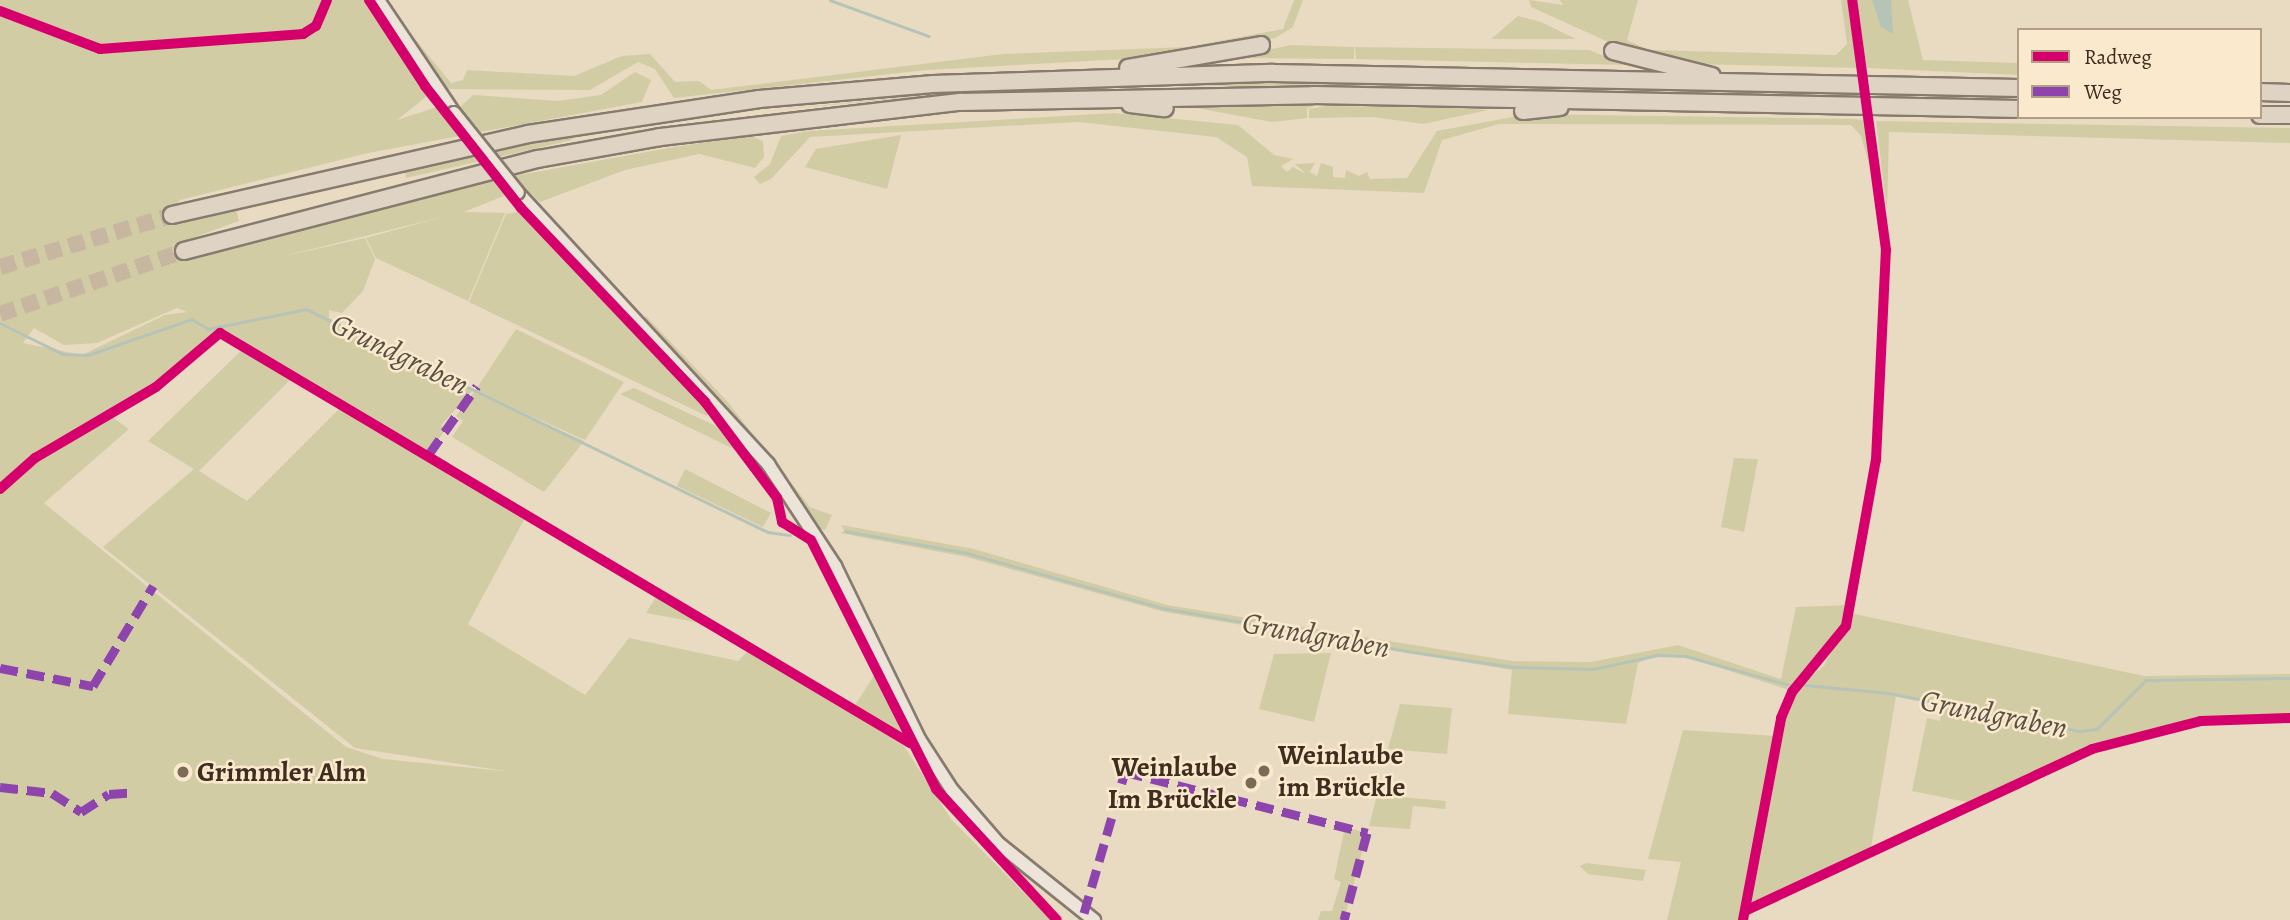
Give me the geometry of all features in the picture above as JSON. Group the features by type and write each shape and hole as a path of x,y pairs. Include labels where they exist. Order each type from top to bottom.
{"highway":[{"path":"1105,75 1261,45"},
{"path":"1613,51 1731,82"},
{"path":"172,215 419,155 663,112 833,92 1105,75 1849,82 2017,88"},
{"path":"2262,92 2290,93"},
{"path":"1072,97 1165,108"},
{"path":"184,251 448,177 660,136 887,108 1072,97 1607,100 2017,109"},
{"path":"1523,111 1607,100"},
{"path":"2262,115 2290,115"}],"main road":[{"path":"378,0 454,113 519,193 728,417 792,497 952,790 999,844 1094,920"}],"shaded area":[{"path":"0,0 365,0 427,96 397,120 437,107 453,129 471,125 458,109 473,95 558,101 601,95 635,72 651,80 642,102 368,153 180,200 172,209 179,221 236,209 239,221 187,240 184,246 193,258 492,180 750,136 763,141 764,157 755,168 699,154 625,170 540,202 518,182 499,185 506,195 464,212 505,213 468,301 376,258 366,238 446,216 276,258 365,238 375,259 363,291 342,313 329,310 329,318 472,391 441,425 446,429 428,454 526,516 468,624 585,695 629,638 738,661 749,650 904,746 951,819 1051,920 0,920","holes":["177,308 187,312 165,315 82,355 23,343 34,328 64,345 97,343","220,333 233,336 268,358 247,345 148,441 194,469 103,547 355,748 512,772 383,759 346,747 44,503 129,429 109,415 176,373","295,375 371,419 344,404 247,501 199,471"]},
{"path":"383,0 451,83 463,80 467,70 574,76 622,56 650,54 675,82 699,81 711,90 1003,54 1187,47 1283,29 1294,0 1303,0 1293,27 1275,38 1162,57 927,70 674,98 655,69 638,62 590,90 448,89"},
{"path":"1529,0 1563,5 1560,0 1638,0 1627,40 1649,50 1836,55 1847,44 1841,0 1849,0 1862,68 1688,64 1615,45 1531,7"},
{"path":"1854,0 1908,0 1923,60 2017,63 2017,75 1867,68"},
{"path":"1872,0 1891,0 1893,34 1881,27"},
{"path":"1518,16 1541,22 1576,39 1491,39"},
{"path":"1291,45 1354,47 1354,59 1231,58"},
{"path":"1355,47 1589,50 1627,65 1356,59"},
{"path":"1218,82 1813,92 1851,97 1163,85 980,91 758,112 972,90"},
{"path":"1326,106 1488,110 1423,124 1374,117 1309,118 1309,109"},
{"path":"1191,107 1314,107 1307,108 1307,118 1272,122"},
{"path":"1114,113 1238,125 1274,155 1293,159 1281,166 1287,172 1293,167 1306,174 1295,164 1315,163 1310,172 1317,176 1321,163 1333,167 1333,177 1345,178 1346,170 1359,176 1367,172 1370,179 1407,178 1437,131 1529,114 1854,119 1869,121 1880,202 1861,136 1851,125 1499,124 1442,140 1424,193 1252,186 1247,157 1216,137 1078,122 810,137 771,179 760,184 754,177 770,164 781,136 808,131"},
{"path":"1876,121 2290,128 2290,143 1889,132 1887,211"},
{"path":"901,135 887,189 805,167 816,149"},
{"path":"573,136 572,140 406,178 405,169"},
{"path":"522,211 709,411 707,416 469,302 506,214"},
{"path":"646,316 727,401 810,507 832,515 825,530 817,528 771,461 641,320"},
{"path":"516,329 624,382 585,440 475,391"},
{"path":"634,388 716,426 738,451 620,394"},
{"path":"474,392 584,441 544,492 452,437 463,421 456,416"},
{"path":"1734,458 1758,459 1744,532 1721,527"},
{"path":"685,469 771,513 763,527 677,486"},
{"path":"841,525 974,549 1167,605 1512,661 1591,662 1678,645 1781,679 1796,607 1851,605 1850,613 2144,676 2290,674 2290,715 2228,715 2091,745 1971,803 1912,791 1927,718 1940,721 1942,704 1896,696 1870,854 1745,905 1739,920 1667,920 1681,862 1648,859 1683,730 1776,736 1792,692 1824,666 1832,651 1789,690 1686,657 1658,655 1638,663 1626,724 1508,714 1512,670 1165,612 967,557 840,533 845,531"},
{"path":"658,594 706,624 646,613"},
{"path":"1331,653 1314,722 1259,709 1274,654"},
{"path":"875,674 897,722 902,737 852,710"},
{"path":"1400,704 1452,708 1447,754 1388,749"},
{"path":"1377,795 1446,801 1445,809 1413,806 1410,829 1369,826"},
{"path":"1345,827 1367,833 1344,920 1318,920 1321,911 1332,911 1341,882 1334,879"},
{"path":"1586,863 1646,870 1643,881 1588,874 1580,866"}],"waterway":[{"path":"830,0 929,36"},
{"name":"Grundgraben","path":"0,323 63,354 88,355 192,319 208,329 306,309 768,532 790,535"},
{"name":"Grundgraben","path":"845,531 967,553 1163,608 1413,652 1513,667 1593,669 1658,655 1686,656 1790,685"},
{"name":"Grundgraben","path":"1805,685 1888,693 2080,731 2097,729 2146,680 2290,678"}],"tunnel":[{"path":"0,267 172,215"},
{"path":"0,314 184,251"}],"marked path":[{"path":"429,454 477,386"},
{"path":"0,668 93,686 153,586"},
{"path":"1084,913 1125,772 1367,833 1344,920"},
{"path":"0,787 52,793 81,812 109,794 135,792"}],"cycle path":[{"path":"0,11 100,49 303,34 316,26 327,0"},
{"path":"369,0 425,86 521,208 705,402 777,498 782,522 811,540 936,789 1057,920"},
{"path":"1743,920 1781,718 1792,692 1846,626 1876,460 1886,250 1852,0"},
{"path":"0,489 35,458 156,387 220,333 910,743"},
{"path":"1747,910 2092,749 2201,721 2290,718"}],"place":[{"name":"Weinlaube im Brückle","path":"1264,771"},
{"name":"Grimmler Alm","path":"183,772"},
{"name":"Weinlaube Im Brückle","path":"1251,783"}]}
